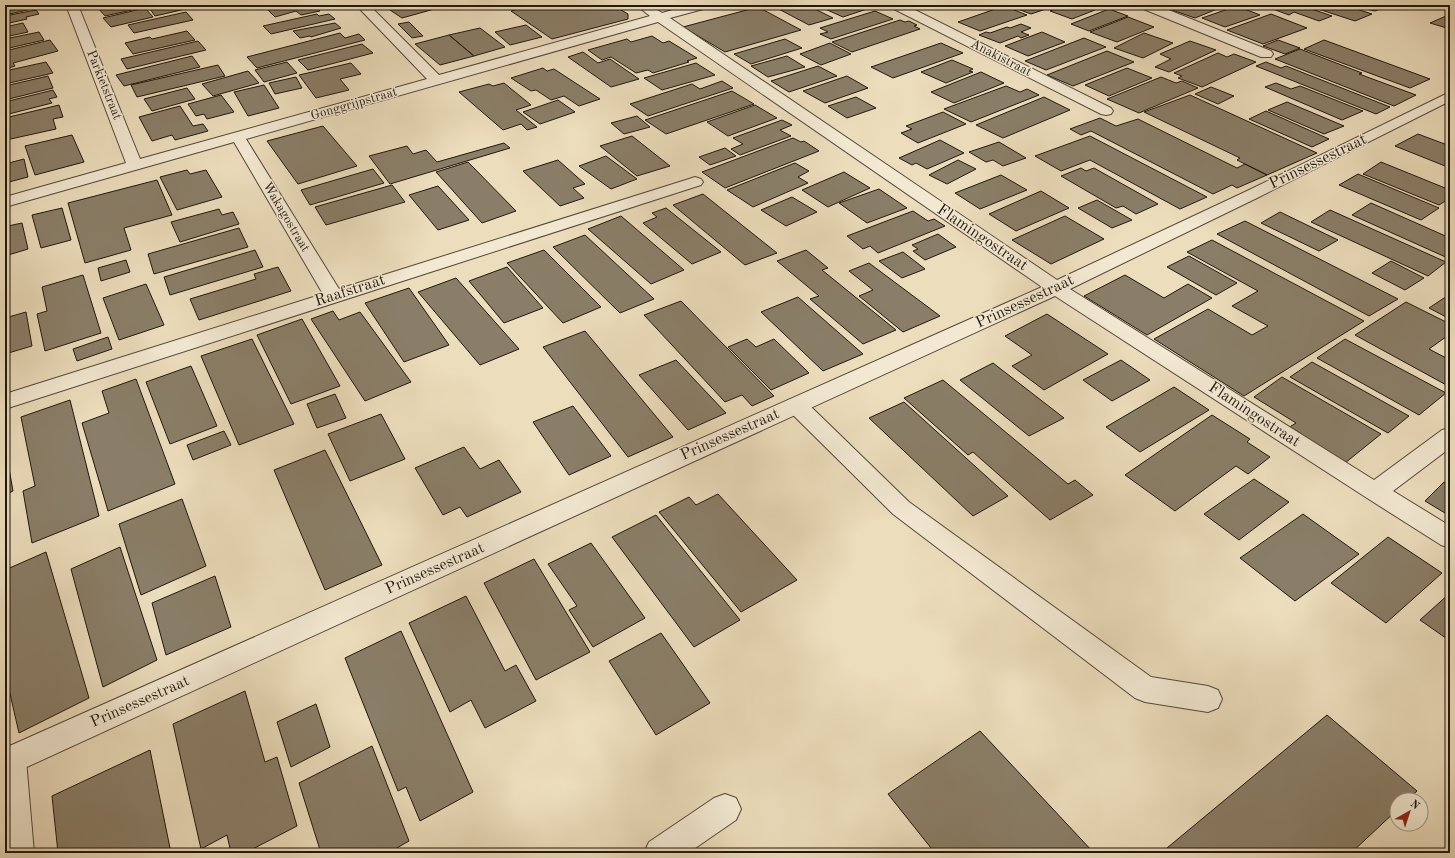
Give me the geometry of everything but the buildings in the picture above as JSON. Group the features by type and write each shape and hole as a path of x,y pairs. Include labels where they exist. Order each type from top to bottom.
{"street":[{"name":"Parkietstraat","path":"72,5 136,165"},
{"path":"362,5 437,81"},
{"name":"Flamingostraat","path":"642,5 1056,288 1375,492 1450,538"},
{"name":"Gonggrijpstraat","path":"5,202 703,5"},
{"name":"Anakistraat","path":"896,5 1106,110"},
{"path":"1145,5 1266,54"},
{"name":"Prinsessestraat","path":"8,762 1056,288 1253,194 1450,96"},
{"name":"Wakagostraat","path":"238,137 334,296"},
{"name":"Raafstraat","path":"5,402 695,182"},
{"path":"796,406 902,508 1145,689 1208,699"},
{"path":"1375,492 1450,436"},
{"path":"8,762 18,853"},
{"path":"660,853 725,809"}]}
